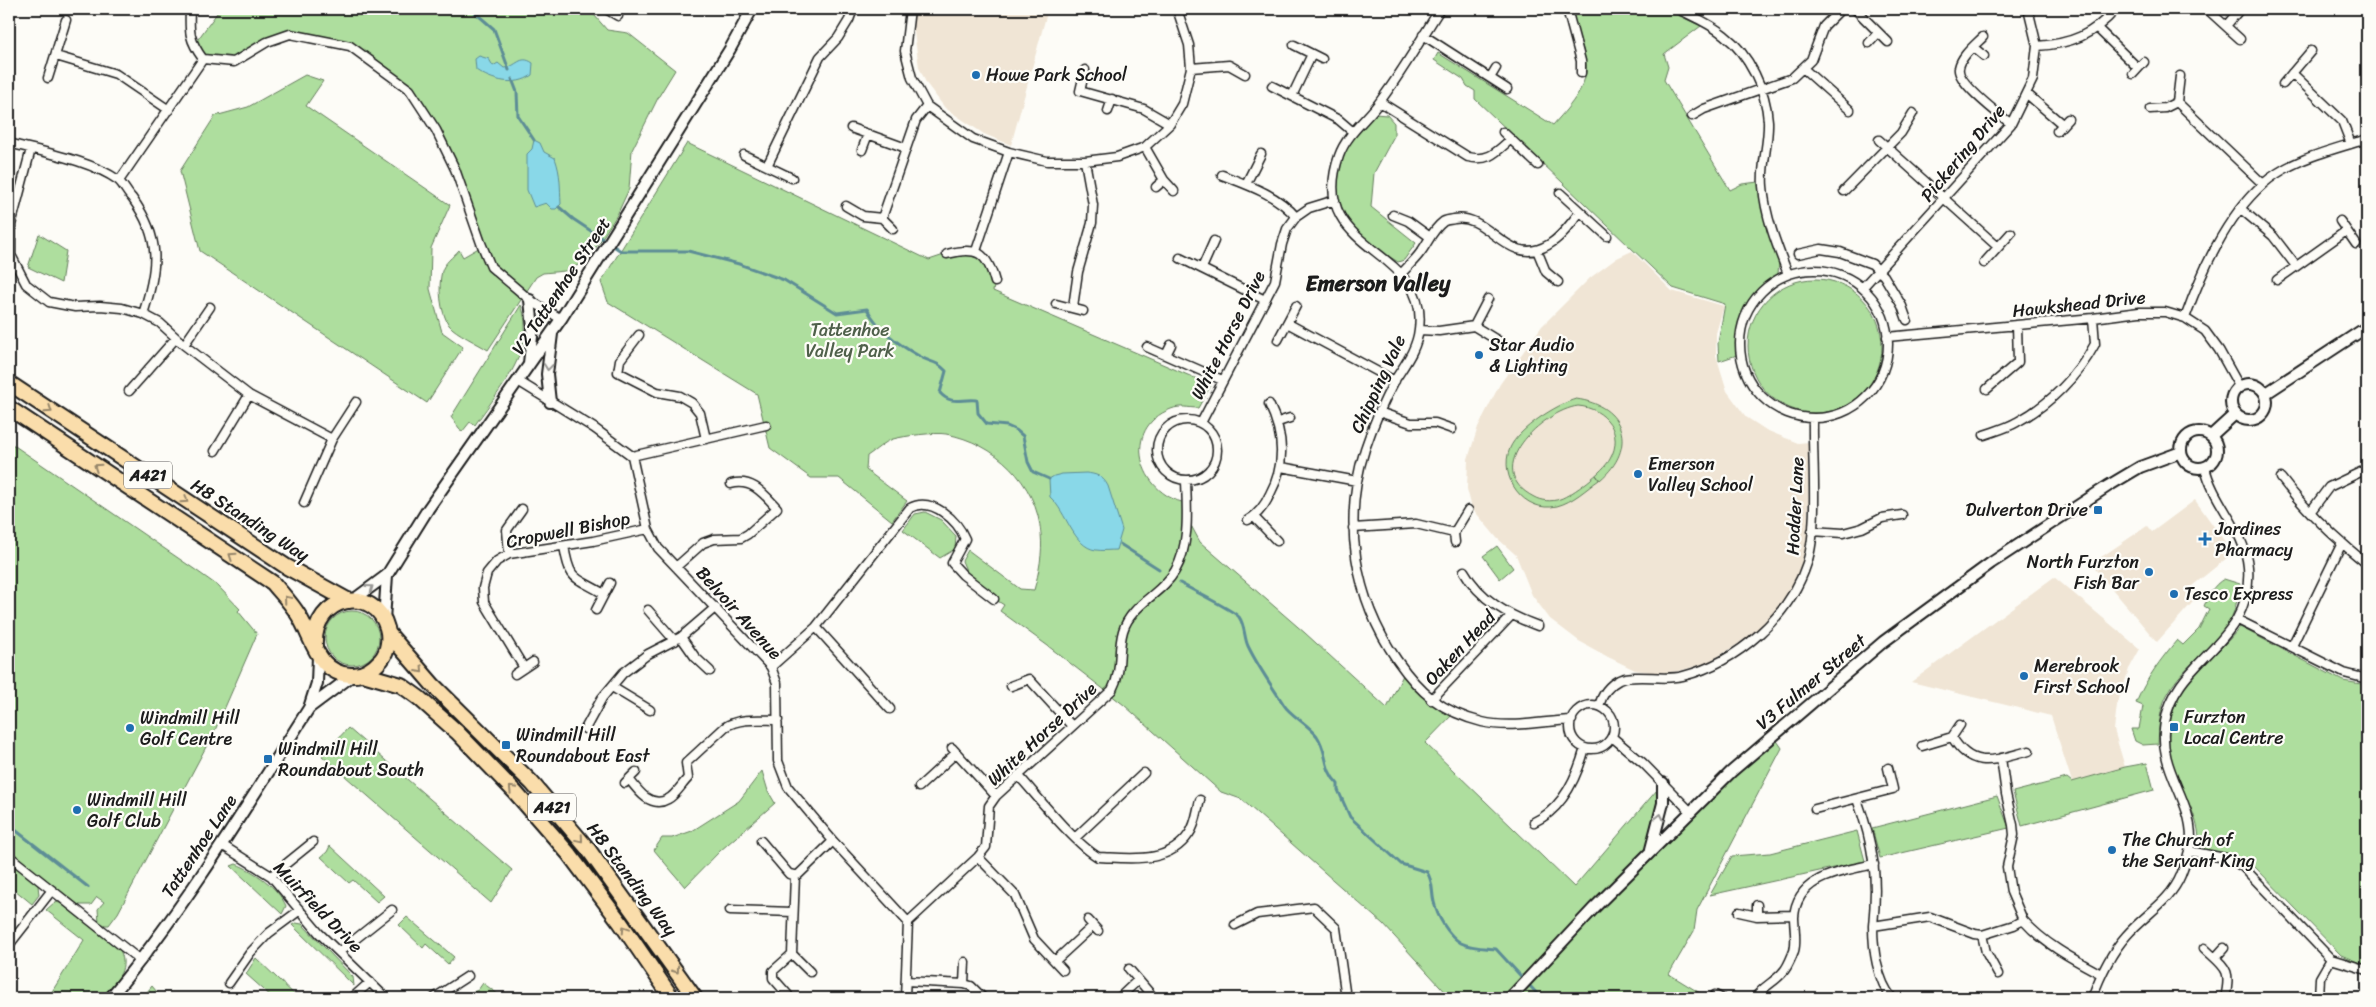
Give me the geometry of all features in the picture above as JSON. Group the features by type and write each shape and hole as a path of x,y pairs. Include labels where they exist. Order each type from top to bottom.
{"highway":[{"name":"H8 Standing Way","path":"9,384 286,568 350,601"},
{"name":"A421","path":"9,408 272,583 299,616 317,651 333,670 358,674"},
{"name":"A421","path":"350,601 371,606 386,627"},
{"path":"317,651 314,633 318,621 326,611 336,604 350,601"},
{"name":"H8 Standing Way","path":"386,627 433,685 532,783 582,841 696,998"},
{"path":"358,674 374,668 383,658 388,646 386,627"},
{"name":"H8 Standing Way","path":"358,674 401,685 419,698 457,732 516,792 575,861 672,998"}],"street":[{"path":"190,9 189,31 193,46 203,59 234,62 267,42 290,34 350,46 410,90 436,130 455,169 488,262 508,283 530,300 561,319"},
{"path":"606,9 618,16"},
{"name":"V2 Tattenhoe Street","path":"350,601 387,575 428,509 561,319 730,49 752,9"},
{"path":"767,166 820,58 838,38 849,20 852,9"},
{"path":"910,9 905,51 912,78 927,106 973,139 1009,152 1047,161 1085,161 1117,157 1145,147 1170,124 1182,104 1191,68 1189,45 1177,9"},
{"name":"Chipping Vale","path":"1440,9 1380,102 1344,145 1334,178 1335,200 1351,232 1402,273 1415,293 1419,310 1419,330 1412,353 1379,412 1365,450 1357,481 1353,528 1357,566 1366,602 1380,636 1405,671 1431,700 1483,722 1517,724 1572,720"},
{"path":"1566,9 1581,61 1581,73"},
{"path":"1678,9 1698,17 1726,35 1748,61 1761,89 1768,122 1762,185 1768,220 1788,274"},
{"path":"1698,17 1703,9"},
{"path":"1692,116 1704,109 1792,78 1804,69 1811,60 1824,26 1841,9"},
{"path":"1855,9 1888,42"},
{"name":"Pickering Drive","path":"1864,287 1945,200 2011,124 2033,79 2037,46 2028,9"},
{"path":"2037,46 2081,38 2097,28 2116,9"},
{"path":"2207,9 2240,39"},
{"path":"2226,26 2240,9"},
{"path":"48,78 66,20"},
{"path":"2097,28 2138,68"},
{"path":"1869,43 1878,33"},
{"path":"1423,35 1507,89"},
{"path":"1983,37 1962,60 1958,69 1961,80 2011,124"},
{"path":"1294,45 1322,59"},
{"path":"1973,47 1984,56"},
{"path":"2282,84 2311,52"},
{"path":"1292,96 1312,54"},
{"path":"56,56 116,74 169,110"},
{"path":"119,181 203,59"},
{"path":"1191,68 1229,65 1245,74"},
{"path":"1490,78 1496,68"},
{"path":"1804,69 1850,110"},
{"path":"1085,70 1080,91 1144,109 1170,124"},
{"path":"2292,73 2342,121 2351,144"},
{"path":"2177,102 2180,76"},
{"path":"1272,86 1339,120 1353,132"},
{"path":"1837,98 1844,91"},
{"path":"2027,94 2062,125"},
{"path":"1108,111 1112,99"},
{"path":"1700,101 1704,109"},
{"path":"1380,102 1468,157 1481,160 1496,153 1511,139"},
{"path":"2177,102 2263,184"},
{"path":"2150,109 2165,108 2177,102"},
{"path":"882,218 895,188 916,120 927,106"},
{"path":"1844,192 1901,133 1913,113"},
{"path":"851,128 906,148"},
{"path":"1503,132 1538,165"},
{"path":"862,150 868,134"},
{"path":"2185,318 2209,261 2224,232 2263,184 2292,166 2367,139"},
{"path":"1879,140 1998,247"},
{"path":"9,143 92,167 119,181 144,215 154,248 154,281 143,314"},
{"path":"1145,147 1164,180 1174,191"},
{"path":"31,149 11,225 11,255 26,284 49,302 75,308 100,306 122,308 143,314 160,323 184,345 249,395 332,439"},
{"path":"976,250 1009,152"},
{"path":"1246,184 1261,154"},
{"path":"744,155 792,178"},
{"path":"1073,307 1078,272 1092,223 1093,205 1085,161"},
{"path":"1222,175 1246,184 1283,203 1296,217 1309,208 1335,200"},
{"path":"1156,187 1164,180"},
{"path":"1560,193 1607,236"},
{"path":"846,206 863,216 882,218 893,229"},
{"path":"2241,209 2273,236 2296,266"},
{"path":"1402,273 1420,254 1430,237 1444,221 1460,218 1475,222 1508,247 1537,250 1557,239 1580,212"},
{"path":"1393,215 1408,221 1430,237"},
{"name":"White Horse Drive","path":"1200,423 1279,270 1282,244 1287,229 1296,217"},
{"path":"2340,221 2356,244"},
{"path":"2277,280 2346,231"},
{"path":"1984,263 2011,233"},
{"path":"1202,268 1214,241"},
{"path":"1798,254 1821,249 1864,259 1879,271 1902,306 1907,320"},
{"path":"947,254 963,250 976,250 988,262 995,282"},
{"path":"1537,250 1546,272 1558,282"},
{"path":"1180,258 1265,300"},
{"path":"1807,269 1830,271 1849,278 1864,287 1877,304 1885,322 1888,337 1884,366 1877,382 1868,395 1845,411 1830,417 1813,419 1800,418 1771,405 1757,393 1747,376 1741,360 1740,339 1745,316 1756,297 1775,279 1807,269"},
{"path":"1474,326 1488,299"},
{"path":"529,364 533,328 530,300"},
{"path":"1056,304 1083,311"},
{"path":"1278,340 1296,306"},
{"path":"184,345 210,307"},
{"name":"Hawkshead Drive","path":"1888,337 2138,312 2165,312 2185,318 2205,332 2219,350 2239,386"},
{"path":"1984,435 2016,423 2039,408 2069,381 2095,344 2093,318"},
{"path":"1287,323 1395,381"},
{"path":"1987,389 2018,362 2017,325"},
{"path":"1419,330 1439,331 1474,326 1500,342"},
{"path":"2265,394 2367,327"},
{"path":"550,402 546,374 552,332"},
{"path":"639,335 620,360 618,372 648,388 680,396 692,402 700,413 706,439"},
{"path":"129,391 176,338"},
{"path":"1166,355 1171,345"},
{"path":"1147,347 1222,380"},
{"path":"518,381 594,428 632,456 766,425"},
{"path":"2254,384 2265,394 2266,405 2261,416 2256,419 2245,420 2235,414 2231,399 2239,386 2254,384"},
{"path":"215,452 249,395"},
{"path":"304,503 332,439 356,402"},
{"path":"1269,404 1278,422 1282,444 1281,468 1264,506 1251,518 1277,541"},
{"path":"1379,412 1411,423 1435,423 1452,429"},
{"path":"2211,436 2235,414"},
{"path":"1278,422 1290,418"},
{"name":"Hodder Lane","path":"1599,706 1602,696 1619,680 1682,676 1712,665 1745,645 1769,624 1789,602 1801,580 1808,560 1812,531 1813,419"},
{"path":"1181,420 1200,423 1209,429 1217,447 1216,458 1212,467 1196,479 1186,481 1168,474 1161,467 1157,458 1158,438 1164,430 1181,420"},
{"path":"2193,432 2200,432 2211,436 2217,446 2216,456 2205,468 2189,466 2181,452 2183,440 2193,432"},
{"name":"V3 Fulmer Street","path":"1510,998 1650,850 1690,811 1773,735 1883,642 1991,563 2140,467 2181,452"},
{"name":"Belvoir Avenue","path":"632,456 648,529 658,548 771,667 777,683 778,761 783,777 796,797 833,841 908,922"},
{"path":"1281,468 1357,481"},
{"path":"2092,998 2101,974 2125,936 2141,920 2167,900 2181,876 2191,839 2188,815 2166,762 2164,722 2173,695 2188,674 2238,620 2246,594 2248,568 2245,553 2236,531 2209,484 2205,468"},
{"path":"2311,511 2329,487 2367,468"},
{"path":"2282,478 2301,504 2311,511 2342,543 2367,564"},
{"name":"White Horse Drive","path":"908,922 978,857 986,847 989,806 996,796 1112,690 1118,678 1123,631 1130,616 1175,571 1182,550 1185,528 1186,481"},
{"path":"676,567 703,543 714,539 741,538 748,534 777,508 760,488 744,482 731,484"},
{"path":"771,667 816,627 910,508 915,505 930,506 948,515 961,528 965,539 952,563 963,575 994,599"},
{"path":"509,554 507,530 522,509"},
{"path":"1455,542 1454,534 1468,510"},
{"path":"1812,531 1843,533 1862,528 1882,518 1902,515"},
{"path":"1353,528 1416,524 1454,534"},
{"name":"Cropwell Bishop","path":"524,668 484,602 483,588 488,573 497,561 509,554 564,546 648,529"},
{"path":"2292,646 2342,543"},
{"path":"564,546 568,569 575,578 604,594"},
{"name":"Oaken Head","path":"1468,574 1480,592 1511,616 1538,626"},
{"name":"V2 Tattenhoe Street","path":"386,627 387,575"},
{"path":"596,610 610,583"},
{"path":"585,729 602,698 623,673 648,654 678,639 716,607"},
{"path":"648,610 710,671"},
{"name":"Oaken Head","path":"1431,700 1511,616"},
{"path":"2238,620 2344,673 2367,679"},
{"path":"816,627 890,709"},
{"name":"Tattenhoe Lane","path":"110,998 141,961 222,845 309,708 317,684 317,651"},
{"path":"515,674 533,662"},
{"name":"Tattenhoe Lane","path":"309,708 358,674"},
{"path":"1011,686 1029,680 1071,726"},
{"path":"612,687 650,710"},
{"path":"1585,706 1599,706 1609,713 1614,730 1604,746 1586,748 1572,734 1572,720 1579,709 1585,706"},
{"path":"636,772 627,781 641,795 648,800 668,799 688,778 686,763 732,722 778,720"},
{"path":"1922,746 1952,737 1960,725"},
{"path":"1612,736 1690,811"},
{"path":"1952,737 1964,753 1974,759 1986,762 2029,751"},
{"path":"1534,822 1547,816 1561,800 1573,781 1586,748"},
{"path":"919,787 954,750 996,796"},
{"path":"2001,758 2014,835 2008,867 2011,892 2023,920 2032,930 2065,954 2101,974"},
{"path":"1816,809 1893,789 1888,768"},
{"path":"1075,838 1144,773"},
{"path":"1018,774 1075,838 1098,857 1156,857 1167,854 1189,834 1200,800"},
{"path":"1650,850 1661,811 1663,783"},
{"path":"1858,799 1871,839 1877,891 1873,945 1887,997"},
{"path":"760,841 789,874 798,875 833,841"},
{"path":"271,876 313,842"},
{"name":"Muirfield Drive","path":"222,845 271,876 339,952 386,998"},
{"path":"2189,851 2230,859 2243,867 2331,959 2367,970"},
{"path":"9,856 141,961"},
{"path":"978,857 1015,895 1034,939 1062,970"},
{"path":"1755,998 1758,993 1784,971 1795,949 1794,915 1798,901 1806,888 1820,877 1874,864"},
{"path":"795,875 792,954 810,972"},
{"path":"9,945 52,890"},
{"path":"1757,916 1758,905"},
{"path":"1236,925 1257,914 1314,907 1336,928 1346,998"},
{"path":"229,983 250,954 269,933 300,910"},
{"path":"339,952 392,910"},
{"path":"730,910 793,912"},
{"path":"1739,912 1757,916 1794,915"},
{"path":"1873,926 1930,917 1982,935 2014,925 2023,920"},
{"path":"905,998 908,922"},
{"path":"1055,961 1093,926"},
{"path":"1982,935 1990,962 1998,974"},
{"path":"2204,948 2226,969 2229,980 2225,998"},
{"path":"2215,958 2224,948"},
{"path":"788,995 773,978 773,971 792,954"},
{"path":"2319,998 2320,978 2331,959"},
{"path":"964,984 965,962"},
{"path":"1982,966 1990,962"},
{"path":"1130,969 1154,998"},
{"path":"434,998 468,976"},
{"path":"1119,998 1138,980"},
{"path":"906,981 964,984 971,986 983,998"},
{"path":"352,998 370,982"}],"shaded area":[{"name":"Howe Park School","path":"915,9 1048,9 1011,145 984,134 945,108 926,83 919,67 913,25"},
{"name":"Emerson Valley School","path":"1632,251 1672,291 1724,306 1716,333 1716,355 1727,391 1746,417 1766,430 1798,443 1809,442 1808,535 1801,573 1782,605 1758,632 1707,663 1679,671 1658,673 1635,670 1608,657 1579,641 1550,619 1532,595 1516,555 1497,538 1472,508 1467,489 1468,459 1478,427 1500,384 1542,326 1590,278 1617,258"},
{"path":"2195,500 2233,553 2192,586 2200,594 2157,642 2091,564 2147,526 2152,532"},
{"name":"Merebrook First School","path":"2054,577 2140,649 2129,669 2117,705 2114,730 2125,767 2072,782 2051,716 1911,682"}],"green space":[{"path":"220,9 589,9 607,30 628,33 675,70 659,96 632,150 629,189 617,215 587,261 565,271 543,273 536,277 488,350 452,328 446,320 440,291 443,268 459,250 463,257 482,246 455,169 410,90 350,46 290,34 234,62 203,59 193,46"},
{"path":"1570,9 1665,9 1701,26 1664,54 1668,67 1664,80 1730,190 1742,184 1758,182 1766,227 1779,261 1778,274 1752,296 1744,311 1738,328 1737,355 1719,361 1718,343 1725,304 1673,288 1475,99 1475,91 1467,86 1463,79 1434,60 1438,53 1553,125 1575,98 1584,82 1586,74 1583,51"},
{"path":"305,75 323,81 306,106 450,205 431,248 430,289 442,332 463,347 427,403 200,251 180,171 215,116 248,107"},
{"path":"1375,114 1387,115 1394,123 1394,136 1374,173 1371,207 1416,243 1404,260 1398,262 1359,236 1346,218 1337,186 1340,165 1344,154 1354,138"},
{"name":"Tattenhoe Valley Park","path":"687,143 929,260 947,254 983,255 995,282 993,291 1211,385 1198,408 1181,407 1171,409 1155,418 1145,430 1141,445 1142,460 1147,474 1157,487 1170,497 1186,503 1187,518 1200,542 1305,633 1387,708 1405,671 1431,700 1455,712 1425,743 1574,887 1663,783 1651,849 1773,735 1782,748 1697,910 1694,931 1669,974 1708,998 1451,998 1383,924 1241,799 1221,792 1124,705 1000,611 1004,605 985,592 974,581 962,561 968,550 1020,589 1034,590 1039,569 1041,534 1038,515 1022,482 997,456 981,446 946,434 912,436 886,442 867,456 866,470 907,501 892,521 839,478 811,478 770,448 757,394 608,302 601,282"},
{"path":"39,234 66,251 61,283 28,267"},
{"path":"1815,279 1841,284 1852,290 1862,299 1871,309 1877,320 1882,346 1877,372 1871,383 1862,393 1852,402 1841,408 1815,413 1789,408 1778,402 1768,393 1759,383 1753,372 1748,346 1753,320 1759,309 1768,299 1778,290 1789,284"},
{"path":"521,305 525,321 524,338 513,369 475,425 470,422 462,432 451,417"},
{"path":"1576,399 1593,403 1606,410 1615,419 1621,430 1622,442 1619,455 1612,468 1600,480 1596,475 1599,480 1574,498 1557,506 1545,507 1534,504 1524,499 1511,481 1507,459 1510,448 1529,425","holes":["1578,406 1588,408 1604,417 1614,431 1614,449 1607,464 1580,488 1565,497 1550,501 1534,497 1519,485 1513,472 1515,457 1522,443 1549,418 1564,410"]},
{"name":"Windmill Hill Golf Centre","path":"9,442 218,586 240,609 238,611 257,634 216,728 118,913 109,925 99,922 98,909 104,902 97,897 91,905 79,905 9,851"},
{"path":"925,512 941,520 956,536 955,549 940,558 903,530 915,514"},
{"path":"1497,546 1513,568 1500,579 1483,556"},
{"path":"2224,579 2240,584 2236,605 2228,625 2172,686 2162,707 2158,744 2143,745 2135,741 2131,729 2139,729 2143,706 2136,703 2144,686 2159,662 2177,640 2183,645 2199,629 2209,609 2204,606 2208,598 2214,587"},
{"path":"347,611 357,611 367,615 375,623 379,638 375,653 367,661 357,665 347,665 337,661 329,653 325,643 325,633 329,623 337,615"},
{"path":"2240,627 2343,681 2367,685 2367,966 2341,955 2254,866 2238,858 2199,849 2196,821 2170,762 2169,734 2172,716 2177,700 2185,687"},
{"path":"348,728 512,870 491,903 322,756"},
{"path":"2147,763 2154,790 2022,826 2013,792 2067,778 2072,782 2125,767"},
{"path":"762,771 768,791 775,803 720,851 685,887 654,850 662,838 672,838 692,831 739,801"},
{"path":"1997,796 2009,828 1880,858 1872,828"},
{"path":"1857,831 1865,861 1710,895 1732,856 1770,853"},
{"path":"330,846 384,896 377,902 353,880 349,883 321,857"},
{"path":"9,862 38,885 39,895 32,904 9,885"},
{"path":"236,864 258,875 277,892 286,906 282,914 231,866"},
{"path":"55,902 60,903 120,950 123,957 122,970 116,982 102,998 48,998 84,940 46,910"},
{"path":"407,917 454,957 448,964 426,944 423,948 399,925"},
{"path":"296,923 302,924 353,977 354,986 292,925"},
{"path":"256,958 298,998 273,998 246,974"},
{"path":"483,983 503,998 476,998 471,993 478,990"},
{"path":"152,986 162,998 142,998"}],"water":[{"path":"479,56 489,59 493,66 498,63 504,68 522,60 529,61 533,63 532,75 519,81 497,80 476,70 475,59"},
{"path":"534,140 540,143 544,152 555,158 557,164 561,204 556,209 552,209 546,203 534,207 527,190 527,154 532,149"},
{"path":"1086,473 1099,476 1108,486 1122,530 1116,550 1096,550 1082,543 1050,497 1049,479 1062,474"}],"waterway":[{"path":"471,9 494,29 509,70"},
{"path":"512,79 517,92 518,116 534,140"},
{"path":"559,207 573,219 621,251 688,251 739,264 784,280 837,313 867,309 883,330 897,342 911,352 936,363 946,371 940,393 944,397 957,401 977,400 978,413 987,424 1007,426 1023,436 1028,462 1033,472 1049,479"},
{"path":"1120,544 1159,569"},
{"path":"1180,583 1239,617 1248,646 1270,684 1287,709 1317,736 1323,748 1330,773 1338,784 1338,790 1350,817 1401,864 1427,872 1431,880 1434,902 1438,913 1444,925 1456,940 1465,945 1496,949 1541,998"},
{"path":"9,825 88,887"}],"place":[{"name":"Howe Park School","path":"976,75"},
{"name":"Star Audio & Lighting","path":"1479,355"},
{"name":"Emerson Valley School","path":"1638,474"},
{"name":"Dulverton Drive","path":"2098,510"},
{"name":"Jardines Pharmacy","path":"2205,539"},
{"name":"North Furzton Fish Bar","path":"2149,572"},
{"name":"Tesco Express","path":"2174,594"},
{"name":"Merebrook First School","path":"2024,676"},
{"name":"Furzton Local Centre","path":"2174,727"},
{"name":"Windmill Hill Golf Centre","path":"130,728"},
{"name":"Windmill Hill Roundabout East","path":"506,745"},
{"name":"Windmill Hill Roundabout South","path":"268,759"},
{"name":"Windmill Hill Golf Club","path":"77,810"},
{"name":"The Church of the Servant King","path":"2112,850"}],"district":[{"name":"Emerson Valley","path":"1378,283"}]}
